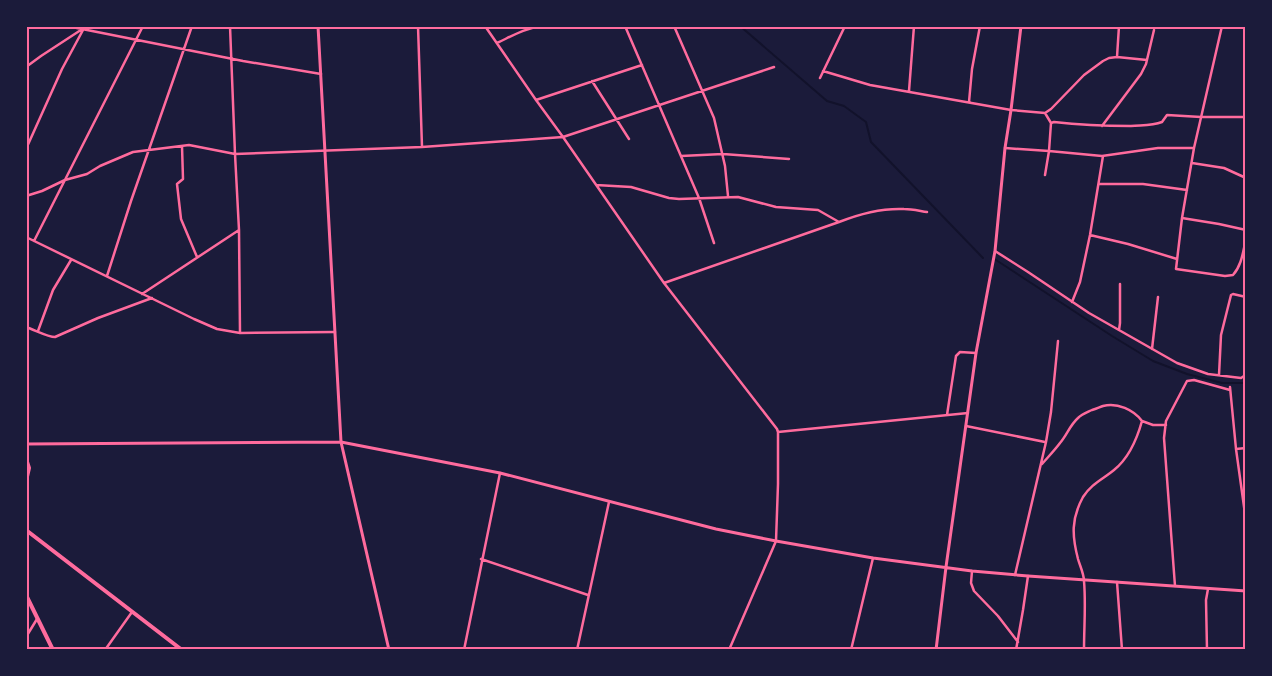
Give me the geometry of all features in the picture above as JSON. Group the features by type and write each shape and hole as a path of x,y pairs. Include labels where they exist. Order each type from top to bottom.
{"main road":[{"path":"318,26 341,442 388,650"},
{"path":"936,650 976,353 995,251 1005,148 1021,26"},
{"path":"26,444 341,442 500,473 716,529 776,542 873,558 972,571 1246,592"},
{"path":"26,458 29,468 26,481"},
{"path":"26,530 182,650"},
{"path":"26,595 53,650"}],"street":[{"path":"67,26 232,59 321,74"},
{"path":"27,65 87,26"},
{"path":"34,241 143,26"},
{"path":"107,276 148,150 192,26"},
{"path":"230,26 239,230 240,333"},
{"path":"418,26 422,147"},
{"path":"485,26 664,282 778,432 776,542 730,650"},
{"path":"497,43 521,31 542,26"},
{"path":"625,26 699,198 714,243"},
{"path":"674,26 714,118 726,166 728,196"},
{"path":"820,78 845,26"},
{"path":"908,91 914,26"},
{"path":"969,102 972,69 980,27 975,26"},
{"path":"1117,57 1119,26"},
{"path":"1222,26 1194,148 1182,218 1176,269 1232,276 1238,269 1246,239"},
{"path":"26,150 62,69 83,30"},
{"path":"1102,126 1141,74 1147,60 1154,30"},
{"path":"823,71 870,85 1011,110 1045,114 1084,75 1103,61 1117,57 1147,60"},
{"path":"536,100 642,65"},
{"path":"26,196 65,180 87,174 100,166 133,152 182,146 192,145 235,154 422,147 563,138 774,67"},
{"path":"592,81 629,139"},
{"path":"1045,114 1051,123 1045,175"},
{"path":"1051,123 1082,126 1151,125 1162,122 1166,115 1246,117"},
{"path":"182,146 183,179 177,184 179,205 183,224 197,257"},
{"path":"1005,148 1103,156 1158,148 1194,148"},
{"path":"681,156 723,154 789,158"},
{"path":"1072,302 1080,282 1090,235 1103,156"},
{"path":"1192,163 1224,168 1246,178"},
{"path":"1099,184 1144,184 1187,190"},
{"path":"596,185 635,188 684,200 728,196 746,198 784,208 818,210 839,222"},
{"path":"664,282 858,214 904,208 927,212"},
{"path":"1182,218 1246,230"},
{"path":"142,294 239,230"},
{"path":"1090,235 1177,259"},
{"path":"26,237 217,329 240,333 335,332"},
{"path":"995,251 1072,302 1177,363 1192,370 1208,374 1242,378 1246,371"},
{"path":"38,330 53,290 71,259"},
{"path":"1119,330 1120,284"},
{"path":"1219,375 1221,335 1230,295 1246,297"},
{"path":"1152,348 1158,297"},
{"path":"26,327 38,330 50,337 56,337 98,318 152,298"},
{"path":"1015,575 1046,442 1058,341"},
{"path":"947,415 956,356 960,352 976,353"},
{"path":"1175,586 1164,438 1169,416 1187,381 1194,380 1230,389 1246,521"},
{"path":"1041,465 1080,416 1103,406 1118,406 1133,413 1142,421 1166,425"},
{"path":"778,432 968,412"},
{"path":"1084,650 1084,579 1072,532 1074,517 1084,496 1091,487 1122,463 1133,447 1142,421"},
{"path":"966,426 1046,442"},
{"path":"1236,449 1246,448"},
{"path":"464,650 500,473"},
{"path":"576,650 609,502"},
{"path":"851,650 873,558"},
{"path":"482,559 588,596"},
{"path":"972,571 971,583 974,590 998,616 1018,642"},
{"path":"1016,650 1028,576"},
{"path":"1117,582 1122,650"},
{"path":"1208,589 1206,600 1208,650"},
{"path":"105,650 133,612"},
{"path":"26,637 38,618"}],"waterway":[{"path":"740,26 827,101 844,106 866,122 871,142 983,258"},
{"path":"996,260 1153,361 1187,374 1222,383 1246,383"}]}
